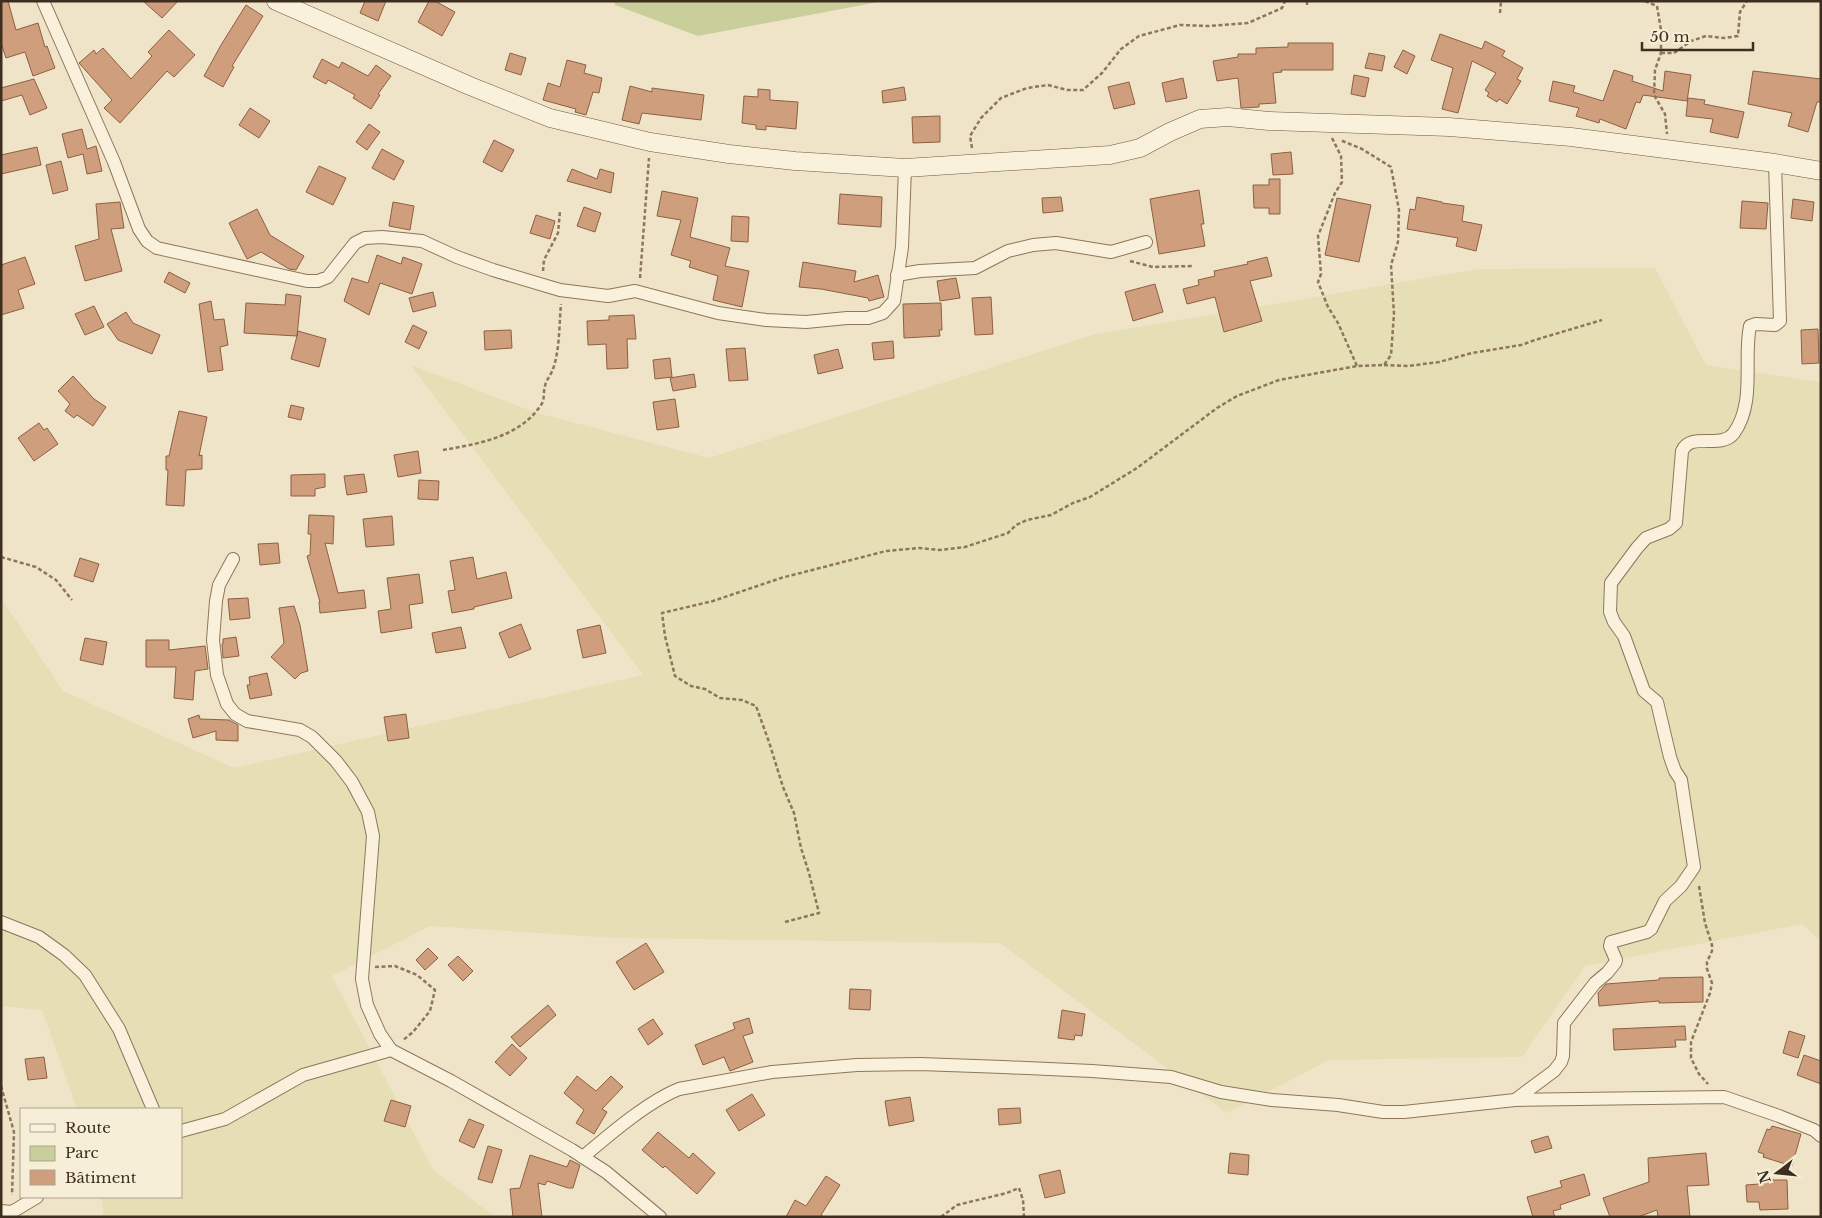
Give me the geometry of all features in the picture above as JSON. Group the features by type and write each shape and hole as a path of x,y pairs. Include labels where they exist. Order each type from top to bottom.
{"street":[{"path":"43,1 114,162 139,229 147,241 158,248 307,282 318,281 328,277 355,243 366,238 382,237 422,241 457,257 528,282 560,290 608,296 635,292 718,313 766,320 806,322 868,318 882,313 894,301 902,247 905,168"},
{"path":"276,1 470,86 550,118 650,142 729,154 795,161 905,168 1110,155 1140,148 1200,119 1228,117 1269,121 1449,127 1571,137 1775,163 1821,171"},
{"path":"1516,1100 1554,1071 1561,1062 1563,1056 1564,1023 1595,983 1615,963 1616,960 1610,946 1611,942 1647,932 1651,929 1665,901 1682,886 1694,867 1681,780 1675,771 1670,757 1658,702 1644,691 1624,636 1614,622 1610,612 1611,583 1646,538 1669,529 1676,524 1682,451 1685,445 1691,442 1727,438 1734,433 1743,412 1749,374 1748,334 1750,326 1756,324 1775,325 1780,321 1775,163"},
{"path":"897,275 975,268 1008,251 1033,244 1056,243 1111,252 1146,242"},
{"path":"234,559 219,585 213,620 217,675 227,704 235,714 247,721 300,730 312,737 336,761 352,782 368,812 373,836 362,979 367,1005 380,1034 391,1050 468,1090 606,1172 660,1217"},
{"path":"1,922 39,937 64,955 86,975 119,1029 153,1108"},
{"path":"182,1131 225,1119 303,1075 391,1050"},
{"path":"583,1157 611,1133 666,1094 679,1089 772,1072 857,1065 957,1065 1092,1071 1171,1078 1222,1092 1272,1100 1338,1105 1383,1112 1404,1112 1516,1100 1724,1097 1814,1130 1821,1136"},
{"path":"8,1213 35,1198"}],"path":[{"path":"975,165 970,136 981,118 1002,98 1027,88 1048,85 1067,90 1083,90 1102,74 1121,49 1139,36 1180,25 1208,26 1248,23 1282,8 1285,1"},
{"path":"1500,13 1501,1"},
{"path":"1645,1 1657,6 1661,30 1661,53 1655,70 1654,95 1665,114 1668,150"},
{"path":"1661,53 1674,54 1691,41 1706,36 1724,38 1738,36 1740,12 1747,1"},
{"path":"1356,366 1318,282 1321,274 1318,236 1335,193 1342,182 1342,156 1332,137 1362,149 1391,167 1399,210 1398,242 1391,266 1394,314 1391,355 1384,366"},
{"path":"635,292 639,280 650,142"},
{"path":"528,282 543,271 544,260 558,233 560,211"},
{"path":"1111,252 1133,262 1153,267 1193,266"},
{"path":"443,450 500,437 528,420 543,403 545,384 553,370 557,352 561,306 560,290"},
{"path":"785,922 819,913 801,848 794,813 783,787 756,706 742,700 720,698 706,689 690,686 675,676 665,636 662,613 722,598 781,578 886,551 920,548 940,550 965,547 1008,533 1016,525 1027,520 1050,515 1073,503 1090,498 1137,468 1217,408 1237,396 1279,380 1356,366 1408,366 1439,362 1472,353 1521,346 1602,320"},
{"path":"1,557 36,567 56,580 72,600"},
{"path":"1694,867 1705,923 1712,945 1712,951 1706,962 1712,984 1710,994 1691,1042 1691,1058 1699,1074 1712,1088 1724,1097"},
{"path":"362,979 371,967 395,966 417,975 435,990 430,1011 414,1032 391,1050"},
{"path":"1,1086 14,1132 8,1213"},
{"path":"941,1217 957,1204 1007,1193 1020,1188 1024,1217"}],"shaded area":[{"path":"1655,268 1706,365 1821,382 1821,941 1802,924 1585,966 1522,1057 1329,1060 1227,1113 1000,943 616,938 430,926 332,976 433,1170 495,1217 104,1217 101,1198 182,1198 182,1108 77,1108 42,1010 1,1006 1,598 63,691 234,768 643,675 411,365 537,413 709,458 1092,335 1479,269"}],"green space":[{"path":"614,1 884,1 698,36 615,5"}],"building":[{"path":"1,1 8,1 16,30 38,23 45,47 47,46 55,68 33,76 25,52 6,58 1,43"},
{"path":"143,1 178,1 162,18"},
{"path":"365,1 386,1 378,21 360,13"},
{"path":"429,1 435,1 455,12 442,36 418,22"},
{"path":"246,5 263,16 232,66 234,67 223,87 204,76"},
{"path":"169,30 195,55 174,77 167,71 120,123 104,108 112,100 79,63 94,50 96,54 103,48 131,79 152,56 148,52"},
{"path":"1440,34 1482,49 1485,41 1505,51 1502,56 1523,68 1517,79 1521,81 1507,104 1499,99 1497,102 1487,96 1489,93 1485,90 1496,73 1472,61 1458,113 1442,109 1453,68 1431,60"},
{"path":"1288,43 1333,43 1333,70 1281,70 1282,72 1273,73 1276,103 1259,104 1259,107 1241,108 1238,78 1217,81 1213,61 1238,57 1238,54 1256,54 1256,48 1288,47"},
{"path":"1403,50 1415,56 1407,74 1394,67"},
{"path":"510,53 526,58 521,75 505,70"},
{"path":"1369,53 1385,56 1382,71 1365,68"},
{"path":"322,59 339,68 342,62 368,76 376,65 391,76 378,94 380,95 371,109 353,98 355,95 328,80 326,84 313,77"},
{"path":"567,60 586,65 584,73 602,78 599,93 593,92 586,115 575,112 576,109 543,100 548,83 560,87"},
{"path":"1614,70 1633,76 1632,81 1663,91 1665,71 1691,75 1687,101 1643,95 1640,103 1636,102 1626,129 1600,119 1599,123 1576,116 1579,108 1549,101 1553,81 1575,86 1573,92 1603,101"},
{"path":"1753,71 1821,79 1820,102 1817,102 1808,132 1788,126 1792,113 1748,104"},
{"path":"1354,75 1369,78 1365,97 1351,94"},
{"path":"1183,78 1187,98 1166,102 1162,83"},
{"path":"34,79 47,108 30,115 22,95 1,101 1,88"},
{"path":"1129,82 1135,104 1114,109 1108,87"},
{"path":"630,86 652,92 652,88 704,95 701,120 642,113 639,124 622,120"},
{"path":"904,87 906,100 883,103 882,91"},
{"path":"758,89 770,90 770,100 798,102 796,129 766,126 766,130 756,129 756,125 742,123 744,96 758,97"},
{"path":"1688,98 1705,100 1704,104 1744,112 1738,138 1710,132 1713,119 1686,116"},
{"path":"250,108 270,121 259,138 239,125"},
{"path":"940,116 940,142 913,143 912,117"},
{"path":"369,124 380,132 367,150 356,142"},
{"path":"82,129 87,149 96,146 102,171 87,174 83,154 68,158 62,134"},
{"path":"494,140 514,150 502,172 483,162"},
{"path":"37,147 41,165 1,174 1,155"},
{"path":"382,149 404,161 394,180 372,168"},
{"path":"1291,152 1293,174 1273,175 1271,154"},
{"path":"61,161 68,190 53,194 46,165"},
{"path":"319,166 346,178 333,205 306,192"},
{"path":"572,169 597,179 600,169 614,173 611,193 567,181"},
{"path":"1269,179 1280,179 1280,214 1269,214 1269,208 1254,208 1253,185 1269,185"},
{"path":"1199,190 1204,224 1201,224 1205,246 1159,254 1150,199"},
{"path":"662,191 698,198 690,237 730,248 725,266 749,271 742,307 713,300 718,276 689,267 691,261 671,255 681,220 657,216"},
{"path":"840,194 882,197 881,227 838,224"},
{"path":"1061,197 1063,211 1043,213 1042,198"},
{"path":"1417,197 1464,206 1462,221 1482,225 1476,251 1456,246 1458,238 1407,229 1410,209 1415,210"},
{"path":"1337,198 1371,205 1359,262 1325,255"},
{"path":"1793,199 1814,202 1812,221 1791,218"},
{"path":"1742,201 1768,203 1766,229 1740,228"},
{"path":"120,202 124,228 111,229 122,271 85,281 75,246 99,239 96,204"},
{"path":"393,202 414,206 410,230 389,226"},
{"path":"584,207 601,213 595,232 577,226"},
{"path":"257,209 270,235 304,256 296,270 289,269 261,252 247,259 229,223"},
{"path":"536,215 555,221 550,239 530,233"},
{"path":"732,216 749,217 748,242 731,241"},
{"path":"377,255 401,264 403,257 422,264 412,294 380,283 369,315 344,301 352,278 368,283"},
{"path":"25,257 35,284 18,290 24,308 1,315 1,265"},
{"path":"1267,257 1272,276 1250,281 1262,321 1224,332 1215,297 1187,304 1183,289 1199,285 1198,280 1215,276 1214,271 1248,264 1247,262"},
{"path":"803,262 856,271 854,282 878,275 884,297 869,301 868,298 799,287"},
{"path":"169,272 190,283 185,293 164,282"},
{"path":"956,278 960,298 940,301 937,281"},
{"path":"1155,284 1163,312 1133,321 1125,292"},
{"path":"433,292 436,306 413,312 409,298"},
{"path":"286,294 301,296 297,336 244,333 246,303 285,305"},
{"path":"991,297 993,334 975,335 972,298"},
{"path":"211,301 214,320 224,319 228,345 220,347 223,370 208,372 199,304"},
{"path":"941,303 942,330 939,330 940,336 904,338 903,304"},
{"path":"94,306 104,327 85,335 75,314"},
{"path":"126,312 133,323 160,335 152,354 118,340 107,324"},
{"path":"634,315 636,339 627,339 628,368 607,369 606,344 588,345 587,321 609,320 609,316"},
{"path":"413,325 427,332 419,349 405,342"},
{"path":"1818,329 1819,363 1802,364 1801,330"},
{"path":"511,330 512,348 485,350 484,331"},
{"path":"298,331 326,339 319,367 291,359"},
{"path":"893,341 894,358 874,360 872,343"},
{"path":"745,348 748,380 729,381 726,349"},
{"path":"838,349 843,368 818,374 814,355"},
{"path":"670,358 672,377 655,379 653,360"},
{"path":"694,374 696,387 673,391 670,378"},
{"path":"73,376 94,399 106,407 93,426 77,415 74,418 65,411 70,404 58,391"},
{"path":"675,399 679,427 657,430 653,402"},
{"path":"291,405 304,408 301,420 288,417"},
{"path":"179,411 207,417 199,456 202,455 202,469 186,470 184,506 166,505 168,470 166,470 166,456 169,456"},
{"path":"39,423 44,430 47,428 58,444 34,461 18,438"},
{"path":"418,451 421,473 398,477 394,455"},
{"path":"325,474 325,487 315,489 315,496 291,496 291,475"},
{"path":"364,474 367,492 347,495 344,476"},
{"path":"419,480 439,481 438,500 418,499"},
{"path":"309,515 334,516 333,544 325,543 338,593 364,590 366,608 320,613 320,602 307,556 310,555 311,534 308,534"},
{"path":"392,516 394,545 366,547 363,519"},
{"path":"278,543 280,563 260,565 258,544"},
{"path":"473,557 477,579 506,572 512,598 452,613 448,591 455,590 450,561"},
{"path":"80,558 99,564 93,582 74,576"},
{"path":"419,574 423,603 409,605 412,628 381,633 378,611 391,609 387,578"},
{"path":"248,598 250,618 230,620 228,599"},
{"path":"294,606 300,625 308,671 301,673 295,679 271,657 284,643 279,608"},
{"path":"521,624 531,649 509,658 499,633"},
{"path":"600,625 606,653 583,658 577,630"},
{"path":"461,627 466,648 436,653 432,633"},
{"path":"236,637 239,656 223,658 223,639"},
{"path":"85,638 107,642 103,665 80,660"},
{"path":"146,640 169,640 169,650 205,646 208,669 195,671 193,700 174,698 176,667 146,667"},
{"path":"267,673 272,695 250,699 247,685 250,685 249,677"},
{"path":"406,714 409,738 388,741 384,717"},
{"path":"199,715 200,719 229,720 238,725 238,741 216,740 216,731 193,738 188,719"},
{"path":"646,943 664,972 634,990 616,962"},
{"path":"428,948 438,958 425,970 416,960"},
{"path":"458,956 473,971 463,981 448,965"},
{"path":"1703,977 1703,1002 1659,1003 1659,1001 1599,1006 1598,993 1606,984 1659,980 1659,978"},
{"path":"850,989 871,990 870,1010 849,1009"},
{"path":"548,1005 556,1015 520,1047 511,1037"},
{"path":"1062,1010 1085,1014 1082,1036 1075,1035 1074,1040 1058,1038"},
{"path":"749,1018 753,1033 743,1036 753,1062 730,1071 724,1057 703,1065 695,1045 735,1029 733,1023"},
{"path":"653,1019 663,1034 648,1045 638,1029"},
{"path":"1685,1026 1686,1040 1675,1040 1676,1047 1614,1050 1613,1029"},
{"path":"1789,1031 1805,1036 1798,1058 1783,1053"},
{"path":"512,1044 527,1058 510,1076 495,1062"},
{"path":"1804,1055 1821,1061 1821,1084 1797,1075"},
{"path":"44,1057 47,1078 28,1080 25,1059"},
{"path":"577,1076 596,1091 611,1076 623,1087 602,1109 607,1112 594,1134 576,1123 584,1110 564,1093"},
{"path":"752,1094 765,1115 739,1131 726,1110"},
{"path":"910,1097 914,1121 889,1126 885,1101"},
{"path":"391,1100 411,1106 405,1127 384,1121"},
{"path":"1020,1108 1021,1123 999,1125 998,1109"},
{"path":"469,1119 484,1125 474,1148 459,1141"},
{"path":"1772,1126 1801,1134 1792,1166 1763,1157 1764,1154 1758,1152 1767,1129 1770,1130"},
{"path":"658,1132 689,1158 693,1153 715,1173 697,1194 665,1166 663,1168 642,1150"},
{"path":"1548,1136 1552,1148 1535,1153 1531,1141"},
{"path":"488,1146 502,1150 492,1183 478,1179"},
{"path":"1230,1153 1249,1155 1248,1175 1228,1173"},
{"path":"1706,1153 1709,1185 1687,1186 1690,1217 1658,1217 1657,1210 1638,1217 1610,1217 1603,1198 1649,1182 1648,1158"},
{"path":"530,1155 567,1167 570,1160 580,1165 573,1188 547,1181 545,1185 538,1183 542,1217 513,1217 510,1189 520,1188"},
{"path":"1060,1170 1065,1193 1045,1198 1039,1175"},
{"path":"1584,1174 1590,1195 1560,1205 1561,1209 1553,1211 1555,1217 1533,1217 1527,1197 1562,1187 1560,1181"},
{"path":"826,1176 840,1185 821,1215 824,1217 786,1217 795,1200 806,1206"},
{"path":"1759,1180 1787,1180 1788,1209 1760,1210 1759,1202 1747,1202 1746,1185 1759,1184"}]}
